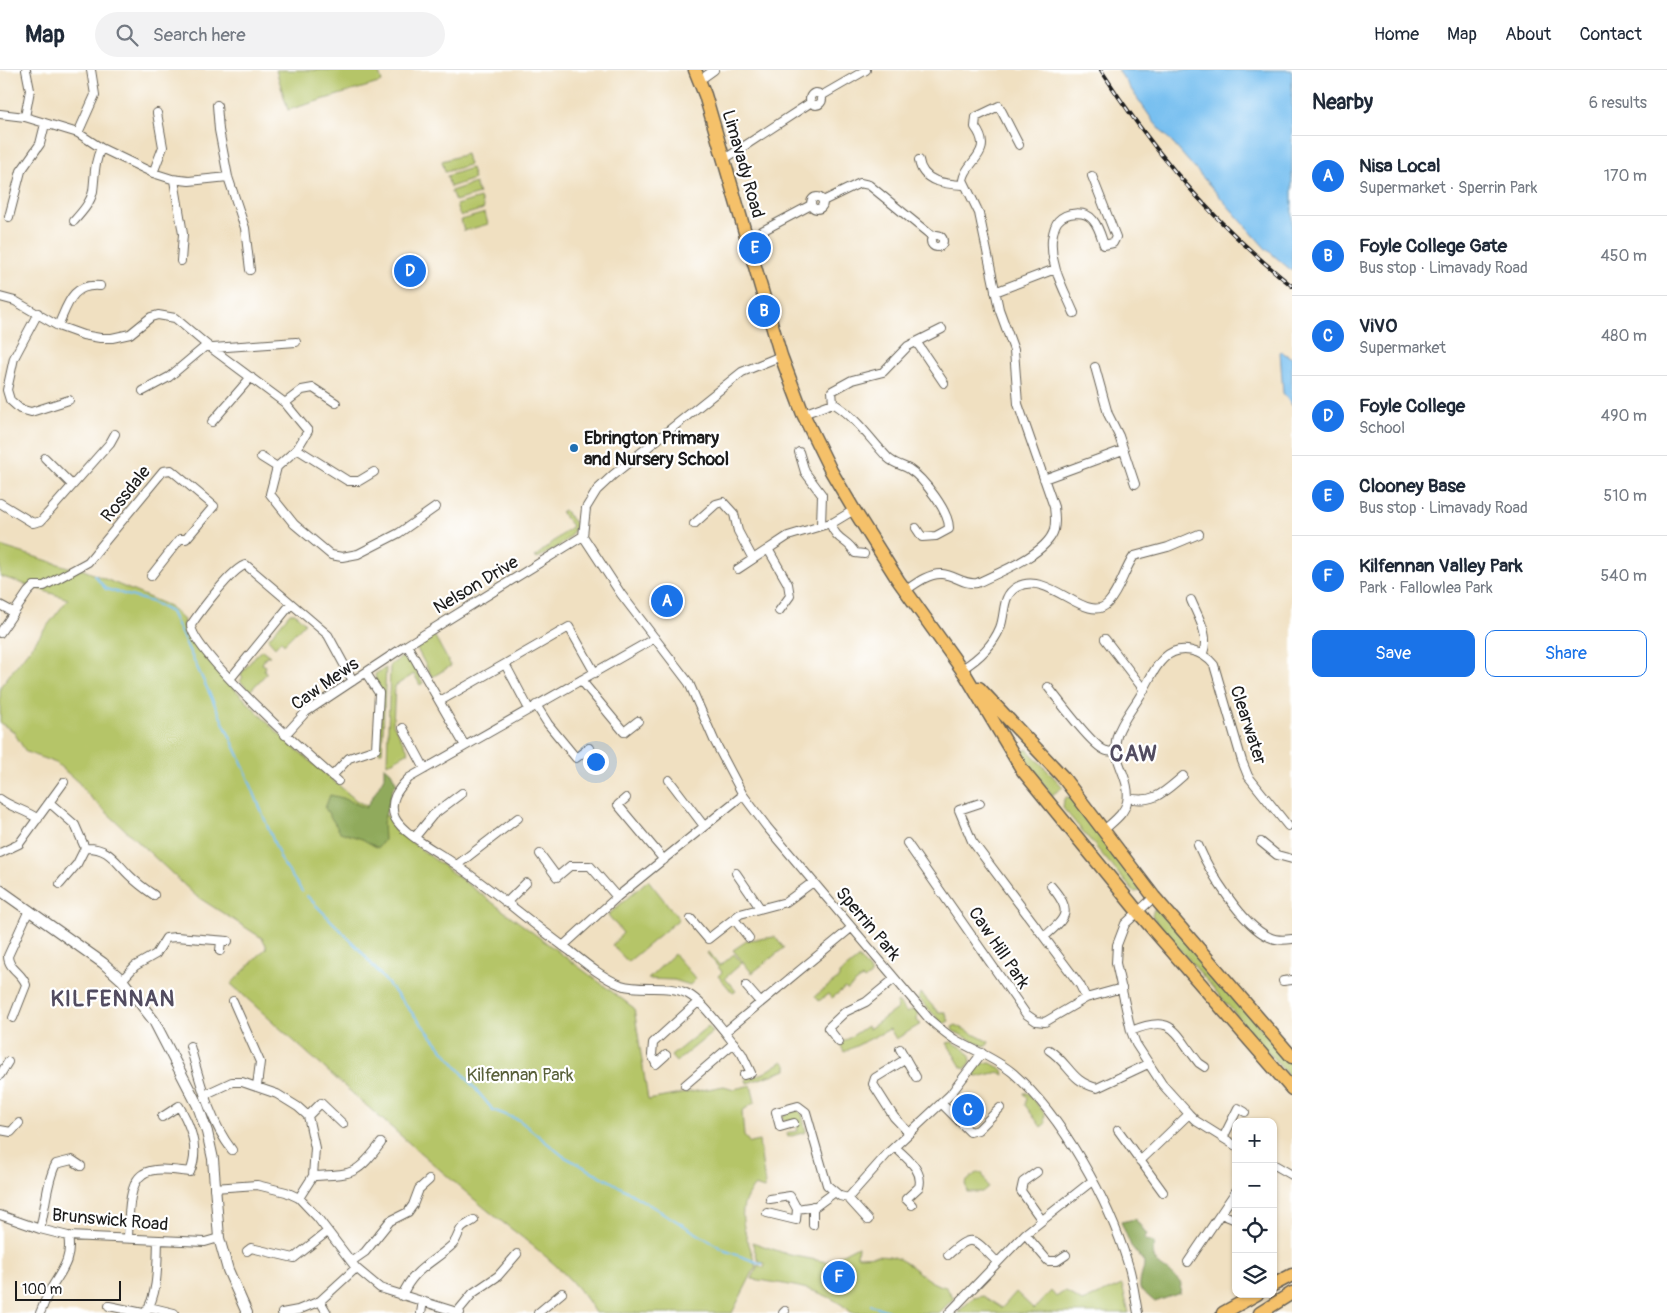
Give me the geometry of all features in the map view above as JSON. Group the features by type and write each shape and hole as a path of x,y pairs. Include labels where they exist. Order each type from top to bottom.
{"highway":[{"name":"Limavady Road","path":"697,75 781,356 803,414 831,471 854,510 905,591 963,672"},
{"path":"963,672 1062,776 1154,897 1292,1057"},
{"path":"963,672 1023,771 1138,912 1292,1089"},
{"path":"1277,1283 1292,1275"},
{"path":"1260,1313 1292,1293"},
{"path":"1223,1313 1250,1298"}],"street":[{"path":"25,117 30,90 26,70"},
{"path":"78,134 95,95 91,70"},
{"path":"697,75 714,70"},
{"path":"723,160 810,103 819,105 822,100 821,96 866,70"},
{"path":"217,105 219,130 228,177 245,228 250,270"},
{"path":"905,591 921,580 941,574 969,584 977,583 1035,553 1046,544 1054,532 1055,519 1044,479 1018,404 1014,350 995,292 979,213 965,186 964,175 978,156 982,143 980,134 975,127 976,118 999,106 1019,145"},
{"path":"153,173 163,147 158,113"},
{"path":"0,114 25,117 78,134 101,148 153,173 172,179 190,182 228,177"},
{"path":"9,217 21,170 40,144 45,124"},
{"path":"74,221 88,204 93,192 93,172 101,148"},
{"path":"919,160 920,166 928,177 948,184 965,186"},
{"path":"1074,313 1054,269 1052,242 1054,228 1059,220 1083,213 1093,219 1104,244 1113,243 1116,237 1092,176"},
{"path":"172,179 174,180 183,234 181,261"},
{"path":"747,239 811,205 814,208 820,208 823,201 860,183 869,184 933,237"},
{"path":"995,292 1054,269"},
{"path":"58,326 71,297 78,290 88,285 100,286"},
{"path":"0,297 38,313 58,326 84,335 112,338 130,334 151,317 165,314 184,324 285,403 308,431 297,449 277,467 270,494 294,524 331,555 342,557 358,554 412,525 436,507"},
{"path":"38,313 14,358 7,384 10,400 20,409 31,412 69,400"},
{"path":"916,528 922,537 936,536 949,529 950,521 935,497 917,476 907,468 889,460 874,439 833,403 832,391 842,384 884,372 908,346 917,343 942,328"},
{"path":"143,391 169,377 210,346 296,342"},
{"path":"917,343 944,383"},
{"path":"584,536 586,508 597,490 613,475 742,372 781,356"},
{"path":"1095,367 1108,414 1135,484"},
{"path":"212,422 250,377"},
{"path":"285,403 302,390 313,388 336,403"},
{"path":"803,414 833,403"},
{"path":"0,503 33,523 41,521 110,443 115,434"},
{"path":"297,449 348,481 359,481 374,472"},
{"path":"1044,479 1122,450"},
{"path":"799,452 804,472 822,495 821,525"},
{"path":"261,457 277,467"},
{"path":"45,458 72,485"},
{"name":"Rossdale","path":"0,633 13,612 34,586 44,586 88,562 163,471 171,470 214,506 186,539 180,539 151,576"},
{"path":"694,524 716,504 723,502 734,514 738,531 753,559"},
{"path":"738,569 788,536 830,523 854,510"},
{"path":"830,523 836,537 847,543 855,553 864,554"},
{"path":"963,672 994,640 1001,626 1004,607 1009,594 1015,588 1023,584 1038,582 1086,607 1098,609 1108,604 1134,556 1168,547 1200,534"},
{"name":"Sperrin Park","path":"584,536 621,594 695,694 717,745 743,795 894,980 940,1029 1011,1072 1039,1101 1066,1137 1092,1181 1119,1238 1128,1266 1138,1313"},
{"name":"Nelson Drive","path":"385,661 407,645 562,552 584,536"},
{"path":"768,549 788,584 790,596 779,611"},
{"path":"353,681 328,635 244,565 226,581 190,625 192,632 213,663 285,735 335,779 349,758 376,749 379,693 366,673"},
{"path":"1103,831 1122,813 1128,798 1127,784 1115,751 1117,736 1165,657 1176,651 1188,650 1203,653 1206,647 1204,632 1191,600"},
{"path":"230,679 291,604"},
{"path":"0,605 13,612"},
{"path":"440,701 569,627 595,673"},
{"path":"655,638 409,778 401,786 393,800 395,818 401,826 415,837 457,865 563,946 619,984 633,988 681,990 698,1002 734,1043 747,1062 751,1073 744,1075"},
{"path":"1105,639 1144,690"},
{"path":"407,645 465,746"},
{"name":"Clearwater","path":"1203,653 1214,665 1248,776 1263,792 1272,809 1288,826"},
{"name":"Caw Mews","path":"285,735 306,712 385,661"},
{"path":"505,664 533,707 576,758 588,748"},
{"path":"581,680 624,732 638,721"},
{"path":"1048,687 1100,747 1106,751 1115,751"},
{"path":"402,728 425,769"},
{"path":"1128,798 1144,800 1159,797 1183,776"},
{"path":"669,780 704,826"},
{"path":"0,853 19,844 64,782"},
{"path":"415,837 432,814 462,793"},
{"path":"563,946 617,898 743,795"},
{"path":"626,798 618,804 664,860"},
{"path":"0,799 11,807 27,811 38,819"},
{"path":"50,803 75,825 85,848 80,859 60,884"},
{"path":"980,803 959,810 972,841 1080,985 1086,998"},
{"path":"457,865 518,818"},
{"name":"Caw Hill Park","path":"907,842 1026,1014 1036,1021 1045,1022 1086,998 1122,988"},
{"path":"1261,842 1277,855 1292,859"},
{"path":"1198,845 1214,880 1252,924 1269,937 1292,939"},
{"path":"85,848 94,848 108,852 139,885 154,895"},
{"path":"540,854 557,877 570,866 590,866 617,898"},
{"path":"736,873 760,908"},
{"path":"506,903 526,882"},
{"path":"691,919 708,939 740,914 786,902 813,882"},
{"path":"1044,937 1064,919 1066,911 1062,898 1052,886"},
{"path":"0,890 103,963 122,980 154,1021 198,1106 211,1148 219,1238 228,1270 247,1313"},
{"path":"1154,897 1124,924 1117,945 1116,963 1131,1031 1148,1064 1189,1114 1196,1121 1232,1144"},
{"path":"24,1016 14,1015 26,985 23,976 9,964 8,956 29,910"},
{"path":"734,919 749,938"},
{"path":"725,1032 851,928"},
{"path":"122,980 135,966 156,954 166,938 176,937 224,941 220,951"},
{"path":"838,1042 828,1028 845,1012 866,1002 894,980"},
{"path":"1283,981 1292,980"},
{"path":"746,986 760,1002"},
{"path":"233,1001 260,1062 258,1086"},
{"path":"666,1055 656,1064 652,1055 653,1043 698,1002"},
{"path":"1131,1031 1158,1022 1169,1024 1199,1063 1205,1067"},
{"path":"685,1085 734,1043"},
{"path":"190,1046 198,1077 206,1094 210,1110 222,1137 232,1150"},
{"path":"900,1049 916,1077"},
{"path":"1048,1050 1057,1056 1082,1084 1096,1088 1148,1064"},
{"path":"848,1198 895,1147 941,1103 982,1053"},
{"path":"906,1059 875,1078 873,1084 894,1117 910,1133"},
{"path":"0,1075 8,1062"},
{"path":"206,1094 232,1082 242,1082 258,1086 284,1098 308,1116 315,1148 313,1176 299,1198"},
{"path":"308,1116 321,1103 343,1124"},
{"path":"941,1103 970,1132 978,1130 1000,1108"},
{"path":"128,1238 132,1194 135,1184 142,1174 156,1170 190,1172 195,1161 189,1124 179,1106 162,1116"},
{"path":"794,1124 780,1127 776,1112 798,1106 806,1112 821,1171 827,1185 835,1192 848,1198 868,1220"},
{"path":"1223,1138 1238,1108 1245,1112"},
{"path":"1140,1160 1189,1114"},
{"path":"0,1130 11,1132 18,1123"},
{"path":"1118,1130 1163,1192"},
{"path":"313,1176 341,1176 350,1173 366,1162 381,1143"},
{"path":"895,1147 918,1170 920,1176 919,1187 906,1199 912,1205"},
{"path":"40,1229 51,1171 56,1164 72,1160 81,1166"},
{"path":"1277,1166 1292,1175"},
{"path":"1037,1172 1024,1182 1021,1191 1041,1219"},
{"path":"282,1313 298,1310 320,1301 365,1252 390,1221 408,1212 413,1205 419,1188 429,1180"},
{"path":"949,1313 996,1261 1041,1219 1092,1181"},
{"path":"214,1188 257,1185 286,1192 299,1198 354,1264 380,1288 459,1312 473,1293 498,1276 517,1254"},
{"path":"797,1209 824,1202 835,1192"},
{"path":"767,1213 796,1220 797,1209 790,1196 770,1199"},
{"path":"1188,1262 1232,1197"},
{"path":"813,1206 813,1225"},
{"path":"1221,1214 1232,1218"},
{"name":"Brunswick Road","path":"0,1215 40,1229 68,1236 205,1242 219,1238"},
{"path":"402,1296 408,1281 424,1266 451,1246 461,1230 474,1220"},
{"path":"247,1251 251,1248 294,1258 327,1232"},
{"path":"1025,1234 1048,1262 1057,1261 1066,1255"},
{"path":"40,1313 48,1294 67,1262 71,1248 68,1236"},
{"path":"146,1311 157,1274 158,1240"},
{"path":"948,1255 963,1241 972,1240 978,1243 996,1261"},
{"path":"538,1313 562,1293"},
{"path":"320,1301 327,1313"},
{"path":"421,1313 423,1301"},
{"name":"Sperrin Park","path":"1136,1301 1143,1313"},
{"path":"109,1306 174,1313"}],"green space":[{"path":"276,70 378,70 382,82 288,110"},
{"path":"466,154 469,165 445,172 442,161"},
{"path":"471,168 474,179 450,187 447,176"},
{"path":"475,183 479,194 455,201 451,191"},
{"path":"480,198 484,209 460,216 456,205"},
{"path":"485,213 488,224 464,231 461,220"},
{"path":"564,510 576,524 574,531 560,545 536,559 535,557 572,526 561,512"},
{"name":"Kilfennan Park","path":"0,546 68,567 79,568 169,606 184,620 183,627 213,667 281,736 357,801 389,817 395,830 634,1008 648,1100 724,1086 734,1089 751,1085 755,1102 742,1111 744,1136 750,1143 759,1141 765,1184 764,1189 755,1186 748,1195 744,1205 743,1215 746,1235 756,1266 732,1313 595,1313 556,1265 475,1200 231,984 266,948 262,938 196,896 88,795 79,783 56,763 26,752 13,731 0,723 0,687 68,599 0,576"},
{"path":"290,613 295,613 305,623 284,644 281,640 275,647 268,639"},
{"path":"434,635 451,666 432,677 416,647 419,643"},
{"path":"262,650 270,656 266,656 262,664 266,666 264,671 267,673 250,691 240,681 243,677 240,675"},
{"path":"407,654 423,683 420,685 414,674 395,686 393,724 409,752 387,764 390,665"},
{"path":"386,668 382,752 379,752 382,692 376,681 375,674"},
{"path":"1027,749 1063,787 1052,795 1021,753"},
{"path":"384,766 391,772 397,784 393,788 383,823 384,840 378,848 362,839 340,832 325,808 330,795 343,798 366,808 384,777"},
{"path":"1067,797 1072,798 1141,891 1134,892 1063,808 1064,799"},
{"path":"648,880 679,919 628,962 612,945 623,933 608,915"},
{"path":"1154,909 1160,910 1292,1065 1292,1080 1159,925 1152,915"},
{"path":"775,937 784,948 752,973 733,950 748,940"},
{"path":"709,952 720,966 734,954 742,963 725,978 736,991 733,993 718,976 722,972 707,953"},
{"path":"674,954 696,979 690,985 674,980 648,979"},
{"path":"859,958 872,974 864,980 862,978 847,990 845,988 832,998 828,994 819,1001 815,996 839,978 839,974"},
{"path":"921,993 938,1012 945,1012 949,1021 943,1024 918,998"},
{"path":"898,1002 907,1013 914,1009 918,1013 917,1021 921,1024 896,1039 890,1029 844,1052 840,1044 867,1026 869,1029 898,1008 896,1005"},
{"path":"956,1025 989,1042 986,1047 953,1031 952,1027"},
{"path":"708,1026 713,1032 676,1062 671,1056"},
{"path":"952,1042 964,1049 971,1058 971,1062 965,1069 961,1067 947,1043"},
{"path":"783,1061 787,1065 787,1070 747,1083 746,1079 764,1073"},
{"path":"989,1062 1003,1070 1004,1075 999,1072 977,1077 972,1075 980,1064"},
{"path":"1024,1093 1028,1093 1045,1114 1044,1120 1046,1123 1041,1127 1025,1105 1027,1099"},
{"path":"797,1109 802,1114 806,1132 788,1137 787,1133 798,1131 795,1120 786,1122 781,1116"},
{"path":"977,1172 982,1173 988,1187 982,1192 967,1192 965,1183"},
{"path":"1135,1219 1147,1234 1144,1239 1154,1243 1153,1252 1157,1263 1171,1273 1181,1284 1180,1293 1155,1302 1140,1289 1144,1262 1131,1246 1121,1222"},
{"path":"752,1242 790,1255 827,1262 858,1246 857,1256 884,1255 899,1259 927,1279 946,1287 954,1298 939,1313 852,1313 841,1304 818,1292 752,1279 758,1265 764,1268 765,1264 758,1260"},
{"path":"1122,1285 1129,1313 957,1313 973,1298 983,1296 1002,1308 1016,1292 1034,1309 1051,1291 1056,1297 1065,1291 1082,1302"}],"water":[{"path":"1118,70 1292,70 1292,271 1265,248 1153,121"},
{"path":"1280,351 1292,358 1292,406 1283,393"}],"waterway":[{"path":"94,575 106,589 152,602 171,612 240,758 282,862 302,891"},
{"path":"307,896 359,949 493,1110 519,1120 563,1156 610,1181 726,1251 762,1264"},
{"path":"871,1305 894,1313"}],"railway":[{"path":"1101,70 1121,101 1164,159 1237,238 1292,286"}],"place":[{"name":"Clooney Base","path":"755,248"},
{"name":"Foyle College","path":"410,271"},
{"name":"Foyle College Gate","path":"764,311"},
{"name":"Ebrington Primary and Nursery School","path":"574,448"},
{"name":"Nisa Local","path":"667,601"},
{"name":"ViVO","path":"968,1110"},
{"name":"Kilfennan Valley Park","path":"839,1277"}],"district":[{"name":"CAW","path":"1134,754"},
{"name":"KILFENNAN","path":"113,999"}]}
